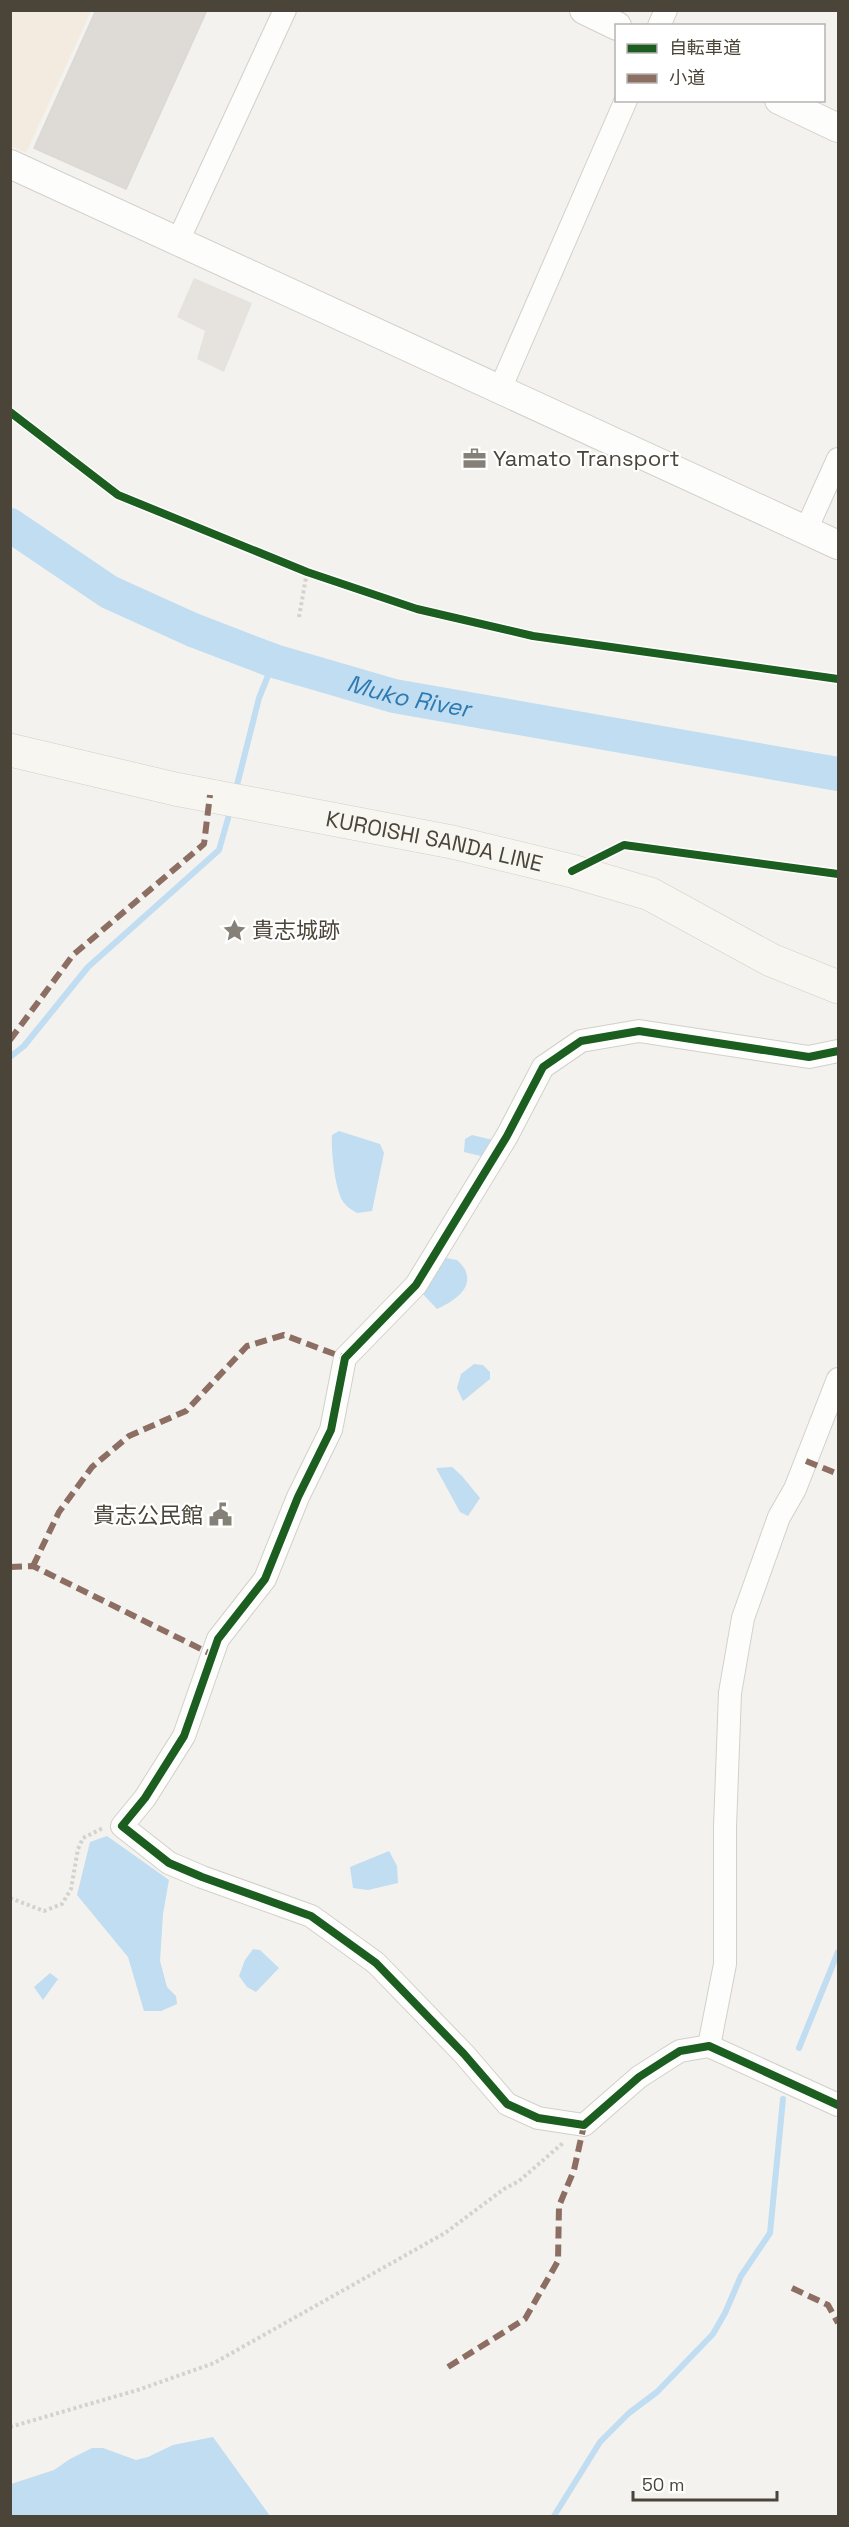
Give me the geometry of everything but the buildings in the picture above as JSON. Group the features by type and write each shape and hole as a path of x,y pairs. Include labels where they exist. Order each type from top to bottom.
{"main road":[{"name":"KUROISHI SANDA LINE","path":"10,750 228,799 452,842 572,871 650,894 771,960 838,987"}],"street":[{"path":"178,241 285,10"},
{"path":"584,10 615,26"},
{"path":"660,24 666,10"},
{"path":"500,389 625,102"},
{"path":"783,102 838,128"},
{"path":"10,164 838,545"},
{"path":"806,530 838,459"},
{"path":"838,1051 809,1057 639,1031 581,1041 543,1067 507,1136 416,1285 345,1358 332,1430 298,1497 265,1579 218,1639 184,1736 145,1798 122,1826 169,1863 311,1916 376,1963 464,2054 507,2103 538,2118 584,2125 639,2077 667,2059 680,2052 709,2046 838,2105"},
{"path":"709,2046 725,1964 725,1827 730,1693 743,1618 779,1517 795,1489 838,1379"}],"path":[{"path":"298,616 307,572"},
{"path":"572,871 624,845 838,874"},
{"path":"10,1898 44,1911 62,1904 71,1889 78,1849 83,1838 102,1828 122,1826"},
{"path":"10,2427 141,2389 214,2363 445,2233 504,2189 519,2181 584,2125"}],"shaded area":[{"path":"11,10 91,11 26,153 11,146"},
{"path":"194,278 252,303 224,372 197,359 205,331 177,317"}],"water":[{"path":"339,1131 380,1144 384,1153 372,1211 357,1213 342,1199 334,1171 332,1142 332,1135"},
{"path":"472,1135 493,1140 485,1157 464,1152 465,1139"},
{"path":"440,1257 457,1260 465,1269 467,1279 459,1295 437,1309 420,1291"},
{"path":"474,1364 483,1365 490,1372 490,1379 463,1401 457,1388 461,1374"},
{"path":"452,1467 480,1498 468,1516 460,1512 436,1468"},
{"path":"107,1836 169,1880 163,1914 160,1961 167,1987 176,1996 177,2004 161,2011 144,2011 128,1957 77,1895 90,1842"},
{"path":"389,1851 397,1866 398,1883 368,1890 353,1888 350,1867"},
{"path":"253,1949 260,1950 279,1968 256,1992 247,1987 239,1976 245,1960"},
{"path":"50,1973 58,1979 43,2000 34,1987"},
{"path":"213,2437 270,2516 11,2516 11,2484 54,2470 92,2448 103,2448 136,2460 173,2445"}],"waterway":[{"name":"Muko River","path":"10,525 109,592 193,630 274,661 394,696 838,774"},
{"path":"236,789 259,698 274,661"},
{"path":"10,1057 24,1046 88,967 219,850 231,808"},
{"path":"799,2048 838,1952"},
{"path":"554,2516 600,2442 629,2413 657,2392 713,2334 741,2276 770,2233 783,2099"}],"marked path":[{"path":"10,1040 73,955 204,844 210,795"},
{"path":"33,1566 59,1512 92,1467 129,1436 186,1411 247,1346 284,1335 345,1358"},
{"path":"806,1461 838,1474"},
{"path":"10,1567 33,1566 213,1655"},
{"path":"448,2367 525,2319 558,2261 559,2206 574,2170 584,2125"},
{"path":"792,2288 828,2305 838,2323"}],"cycle path":[{"path":"10,412 118,495 307,572 417,609 533,636 838,679"},
{"path":"572,871 624,845 838,874"},
{"path":"838,1051 809,1057 639,1031 581,1041 543,1067 507,1136 416,1285 345,1358 331,1430 298,1497 265,1579 218,1639 184,1736 145,1798 122,1826 169,1863 311,1916 376,1963 464,2054 507,2104 538,2118 584,2125 639,2077 667,2059 680,2051 709,2046 838,2105"}],"place":[{"name":"Yamato Transport","path":"475,458"},
{"name":"貴志城跡","path":"234,930"},
{"name":"貴志公民館","path":"221,1515"}]}
